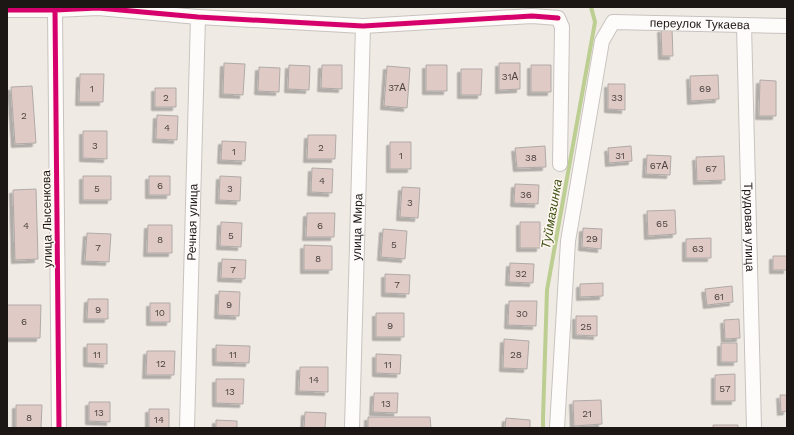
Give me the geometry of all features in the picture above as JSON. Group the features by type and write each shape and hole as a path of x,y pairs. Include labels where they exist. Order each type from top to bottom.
{"street":[{"path":"7,10 98,8 198,16 363,26 532,16 558,18 562,27 560,164"},
{"name":"улица Лысенкова","path":"55,10 59,428"},
{"name":"Речная улица","path":"187,428 198,16"},
{"name":"переулок Тукаева","path":"557,428 568,241 602,41 613,22 787,26"},
{"name":"Трудовая улица","path":"744,25 754,428"},
{"name":"улица Мира","path":"352,428 363,26"}],"building":[{"path":"661,29 672,29 673,56 662,56"},
{"path":"224,63 245,64 243,95 223,94"},
{"path":"499,63 520,63 520,89 499,90"},
{"path":"289,65 310,66 309,90 288,89"},
{"path":"322,65 342,65 342,89 321,88"},
{"path":"426,65 447,65 447,91 426,91"},
{"path":"531,65 551,65 551,92 531,92"},
{"path":"387,66 410,68 407,108 384,106"},
{"path":"259,67 280,68 279,92 258,91"},
{"path":"461,69 482,69 481,95 461,95"},
{"path":"80,74 104,74 103,102 79,102"},
{"path":"718,75 719,99 691,101 690,76"},
{"path":"760,80 776,81 776,116 759,116"},
{"path":"608,84 625,84 625,110 608,109"},
{"path":"32,86 36,143 15,144 11,87"},
{"path":"155,88 176,88 176,107 155,107"},
{"path":"157,115 178,116 177,140 156,139"},
{"path":"83,131 107,131 107,159 83,158"},
{"path":"308,135 336,135 335,159 307,159"},
{"path":"222,141 246,142 245,161 221,160"},
{"path":"390,142 411,142 411,169 390,169"},
{"path":"545,146 546,167 517,168 515,148"},
{"path":"631,146 632,161 609,163 608,148"},
{"path":"647,155 671,156 670,175 646,174"},
{"path":"724,156 725,180 697,181 696,157"},
{"path":"312,168 333,169 332,193 311,192"},
{"path":"83,176 111,176 111,200 83,200"},
{"path":"149,176 170,176 170,195 149,195"},
{"path":"220,176 241,177 240,201 219,200"},
{"path":"515,184 539,185 538,204 514,203"},
{"path":"402,187 420,188 418,218 400,217"},
{"path":"36,189 38,259 15,260 13,190"},
{"path":"675,210 676,234 648,236 647,211"},
{"path":"307,213 335,213 334,237 306,237"},
{"path":"221,222 242,223 241,247 220,246"},
{"path":"520,222 540,222 540,248 520,248"},
{"path":"148,225 172,225 172,253 147,253"},
{"path":"583,228 602,229 601,249 582,247"},
{"path":"383,229 407,231 405,259 381,257"},
{"path":"87,233 111,234 109,262 85,261"},
{"path":"711,238 711,258 686,258 686,239"},
{"path":"304,245 332,246 332,270 304,270"},
{"path":"773,256 787,256 787,270 773,270"},
{"path":"222,259 246,260 245,279 221,278"},
{"path":"510,263 534,264 533,283 509,282"},
{"path":"385,274 410,275 409,294 385,293"},
{"path":"603,283 603,296 580,297 580,284"},
{"path":"732,286 733,302 707,305 705,289"},
{"path":"219,291 240,292 239,316 218,315"},
{"path":"88,299 108,299 108,319 87,319"},
{"path":"509,301 537,301 536,326 508,325"},
{"path":"150,303 170,303 170,322 150,322"},
{"path":"7,305 41,305 40,338 7,338"},
{"path":"376,313 404,313 404,337 376,337"},
{"path":"576,316 597,316 597,336 576,335"},
{"path":"739,319 740,338 725,339 724,320"},
{"path":"504,339 529,341 527,369 503,368"},
{"path":"721,343 737,343 737,362 721,362"},
{"path":"87,344 107,344 107,364 87,363"},
{"path":"216,345 250,346 249,363 216,362"},
{"path":"147,351 175,351 174,375 146,375"},
{"path":"376,354 401,355 400,374 376,373"},
{"path":"300,367 328,367 328,392 299,391"},
{"path":"735,374 735,401 715,401 715,375"},
{"path":"216,379 244,379 243,404 216,403"},
{"path":"374,393 398,393 397,413 373,412"},
{"path":"780,395 787,395 787,411 781,412"},
{"path":"601,400 602,424 574,426 573,401"},
{"path":"89,402 110,402 110,422 89,421"},
{"path":"16,405 42,405 41,428 16,428"},
{"path":"149,409 169,409 169,428 149,428"},
{"path":"305,412 326,413 325,428 304,428"},
{"path":"368,417 430,417 431,428 368,428"},
{"path":"506,418 530,420 530,428 505,428"},
{"path":"216,420 237,421 237,428 216,428"},
{"path":"713,425 738,425 738,428 713,428"}],"waterway":[{"name":"Туймазинка","path":"543,428 547,290 595,22 591,7"}],"cycle path":[{"path":"7,10 98,8 198,17 363,26 532,16 558,18"},
{"path":"55,10 59,428"}]}
